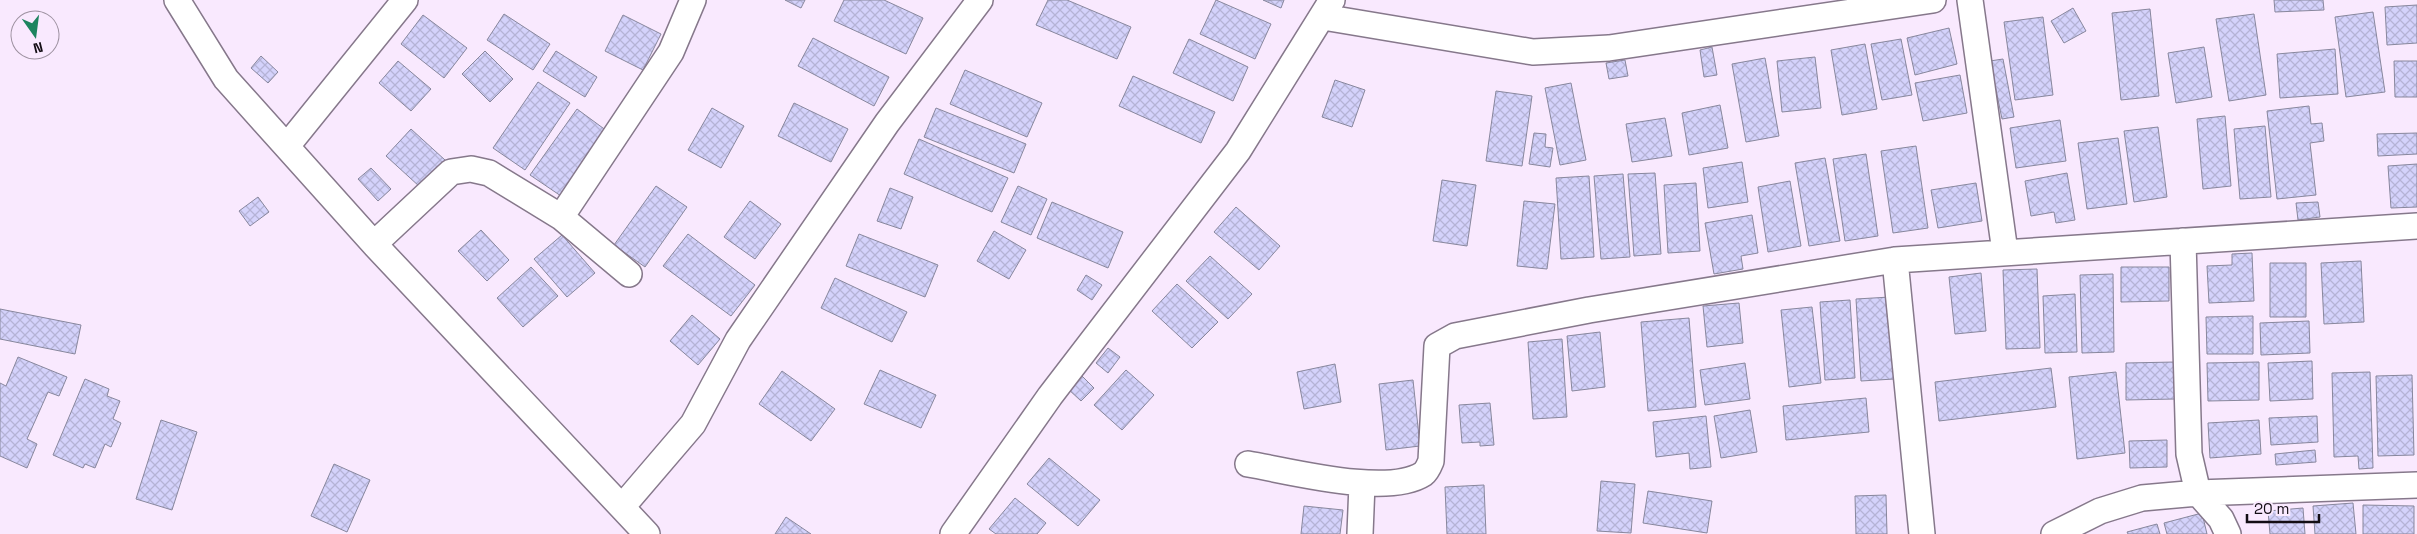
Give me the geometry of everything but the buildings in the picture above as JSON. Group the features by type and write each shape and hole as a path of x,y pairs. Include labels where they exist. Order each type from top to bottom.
{"street":[{"path":"177,0 226,79 374,244 647,534"},
{"path":"287,146 405,0"},
{"path":"561,217 671,52 693,0"},
{"path":"622,507 693,424 738,340 887,123 980,0"},
{"path":"953,534 1050,396 1238,151 1328,9 1534,52 1609,48 1812,8 1934,0"},
{"path":"1970,0 2005,252"},
{"path":"374,244 451,172 471,169 489,173 561,217 629,274"},
{"path":"1248,464 1362,484 1411,480 1425,473 1431,462 1438,346 1455,336 1589,310 1895,260 2417,226"},
{"path":"2183,241 2189,454 2198,493 2221,519 2228,534"},
{"path":"1895,260 1922,534"},
{"path":"1360,534 1362,484"},
{"path":"2054,534 2100,511 2142,498 2198,493 2417,485"}]}
